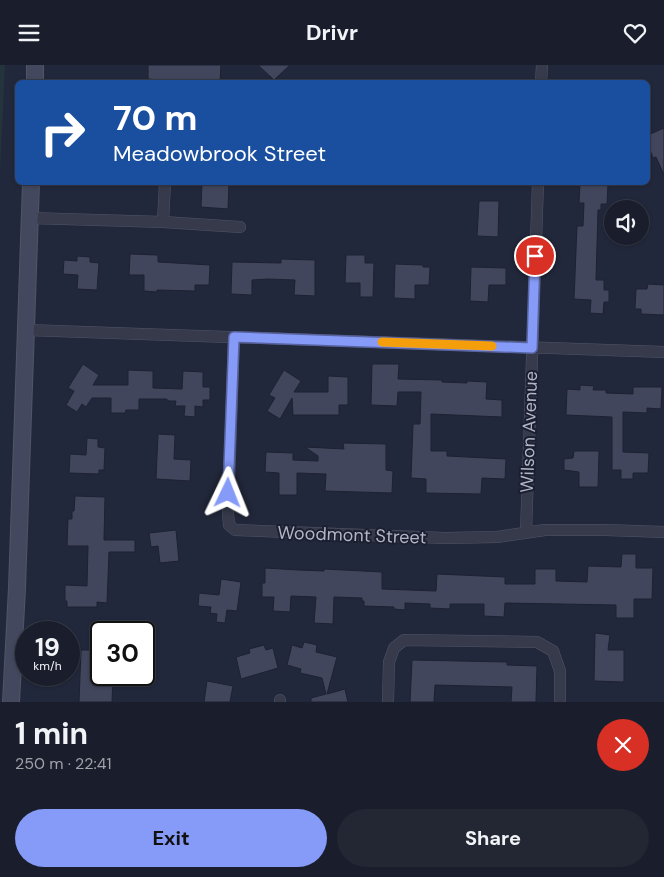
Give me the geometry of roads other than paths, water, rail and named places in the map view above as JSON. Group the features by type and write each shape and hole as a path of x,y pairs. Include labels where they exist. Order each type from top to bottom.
{"main road":[{"path":"35,65 35,80"},
{"path":"11,702 27,330 31,185"}],"street":[{"path":"541,80 542,65"},
{"path":"163,222 165,185"},
{"name":"Wilson Avenue","path":"526,532 538,185"},
{"path":"30,218 163,222 240,227"},
{"path":"27,330 664,352"},
{"name":"Woodmont Street","path":"234,337 228,513 231,528 240,531 445,538 496,537 545,530 606,530 664,533"},
{"path":"388,702 389,662 394,648 404,640 537,642 553,651 560,671 560,702"}]}
